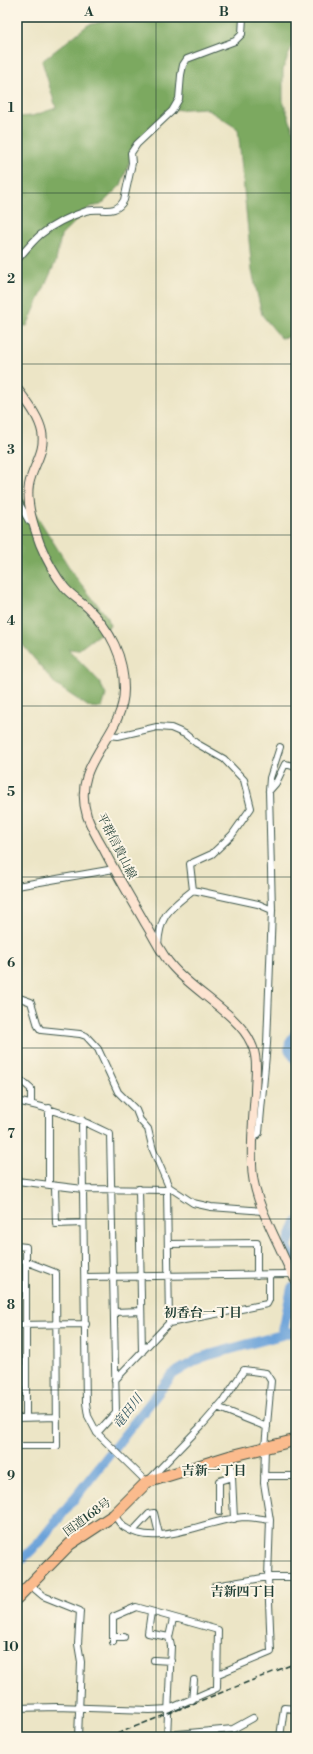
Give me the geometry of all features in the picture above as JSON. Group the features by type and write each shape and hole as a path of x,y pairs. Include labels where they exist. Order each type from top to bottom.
{"highway":[{"name":"国道168号","path":"17,1598 70,1544 114,1515 147,1482 265,1446 296,1440"}],"main road":[{"name":"平群信貴山線","path":"17,388 32,410 42,434 42,451 29,482 28,496 39,540 49,566 68,591 108,630 118,651 122,665 124,692 116,723 98,750 89,767 85,800 87,815 93,830 114,869 171,966 240,1027 251,1042 256,1061 252,1165 254,1186 263,1211 294,1278"}],"street":[{"path":"17,260 40,236 49,229 88,210 113,210 121,205 124,200 132,163 131,153 137,144 172,111 179,99 183,65 187,59 235,41 242,34 243,17"},
{"path":"17,500 29,521 35,524"},
{"path":"109,735 118,736 157,727 171,728 185,734 196,743 224,759 244,780 251,808 240,825 222,845 212,854 190,864 193,890"},
{"path":"253,1139 259,1133 265,1079 272,910 269,791 270,778 280,748"},
{"path":"269,791 276,783 285,764 296,769"},
{"path":"17,886 114,869"},
{"path":"193,890 258,904 272,910"},
{"path":"158,945 159,929 165,913 193,890"},
{"path":"17,996 31,1002 38,1026 41,1030 86,1036 98,1050 118,1092 136,1110 140,1120 148,1129 153,1150 168,1188 170,1323"},
{"path":"17,1077 31,1088 31,1104"},
{"path":"17,1101 49,1108 82,1120 110,1134 116,1412 97,1433"},
{"path":"49,1108 52,1185 56,1224 84,1223"},
{"path":"82,1120 86,1402 88,1416 97,1433 147,1482 217,1408 244,1370 266,1373 272,1381 265,1446 264,1476 270,1520 268,1577 271,1652 218,1674"},
{"path":"17,1142 17,1182 52,1185 83,1190 168,1188 193,1203 211,1207 263,1211"},
{"path":"139,1189 142,1352"},
{"path":"168,1244 257,1243 257,1275"},
{"path":"17,1246 26,1247 26,1417"},
{"path":"17,1446 57,1446 56,1273 25,1261"},
{"path":"85,1277 269,1275 294,1278"},
{"path":"115,1380 170,1323 267,1304 269,1300 269,1275"},
{"path":"114,1312 141,1311"},
{"path":"17,1325 86,1324"},
{"path":"217,1408 267,1427"},
{"path":"17,1418 57,1417"},
{"path":"231,1456 234,1519"},
{"path":"264,1476 296,1476"},
{"path":"219,1512 219,1481 232,1477"},
{"path":"133,1531 149,1514 154,1513 159,1534"},
{"path":"114,1515 124,1526 133,1531 159,1534 168,1534 245,1517 270,1520"},
{"path":"215,1586 268,1577 296,1577"},
{"path":"30,1585 43,1596 80,1611 78,1644 81,1662 78,1737"},
{"path":"17,1708 79,1707 150,1710 169,1709 217,1688 218,1630 136,1607 113,1617 113,1639 124,1637"},
{"path":"151,1612 148,1633 169,1637"},
{"path":"173,1618 169,1637 171,1646 171,1661 166,1736 233,1729 253,1718"},
{"path":"154,1660 171,1661"},
{"path":"192,1700 194,1680"},
{"path":"280,1737 284,1708 296,1709"}],"green space":[{"path":"123,17 296,17 296,36 283,69 283,101 296,138 295,336 281,338 262,315 252,271 238,129 205,108 171,110 136,144 121,185 101,205 90,207 61,236 56,261 27,326 17,325 17,117 32,116 56,108 42,61 88,25"},
{"path":"17,495 30,505 74,575 108,618 110,626 78,650 68,649 99,681 106,695 102,708 89,707 56,685 17,638"}],"waterway":[{"path":"296,1033 290,1042 289,1049 296,1060"},
{"path":"296,1222 287,1246 296,1268"},
{"path":"282,1335 292,1288"},
{"name":"竜田川","path":"17,1564 39,1543 173,1374 202,1357 296,1331"}],"railway":[{"path":"109,1737 296,1663"}],"district":[{"name":"初香台一丁目","path":"203,1312"},
{"name":"吉新一丁目","path":"214,1470"},
{"name":"吉新四丁目","path":"243,1591"}]}
